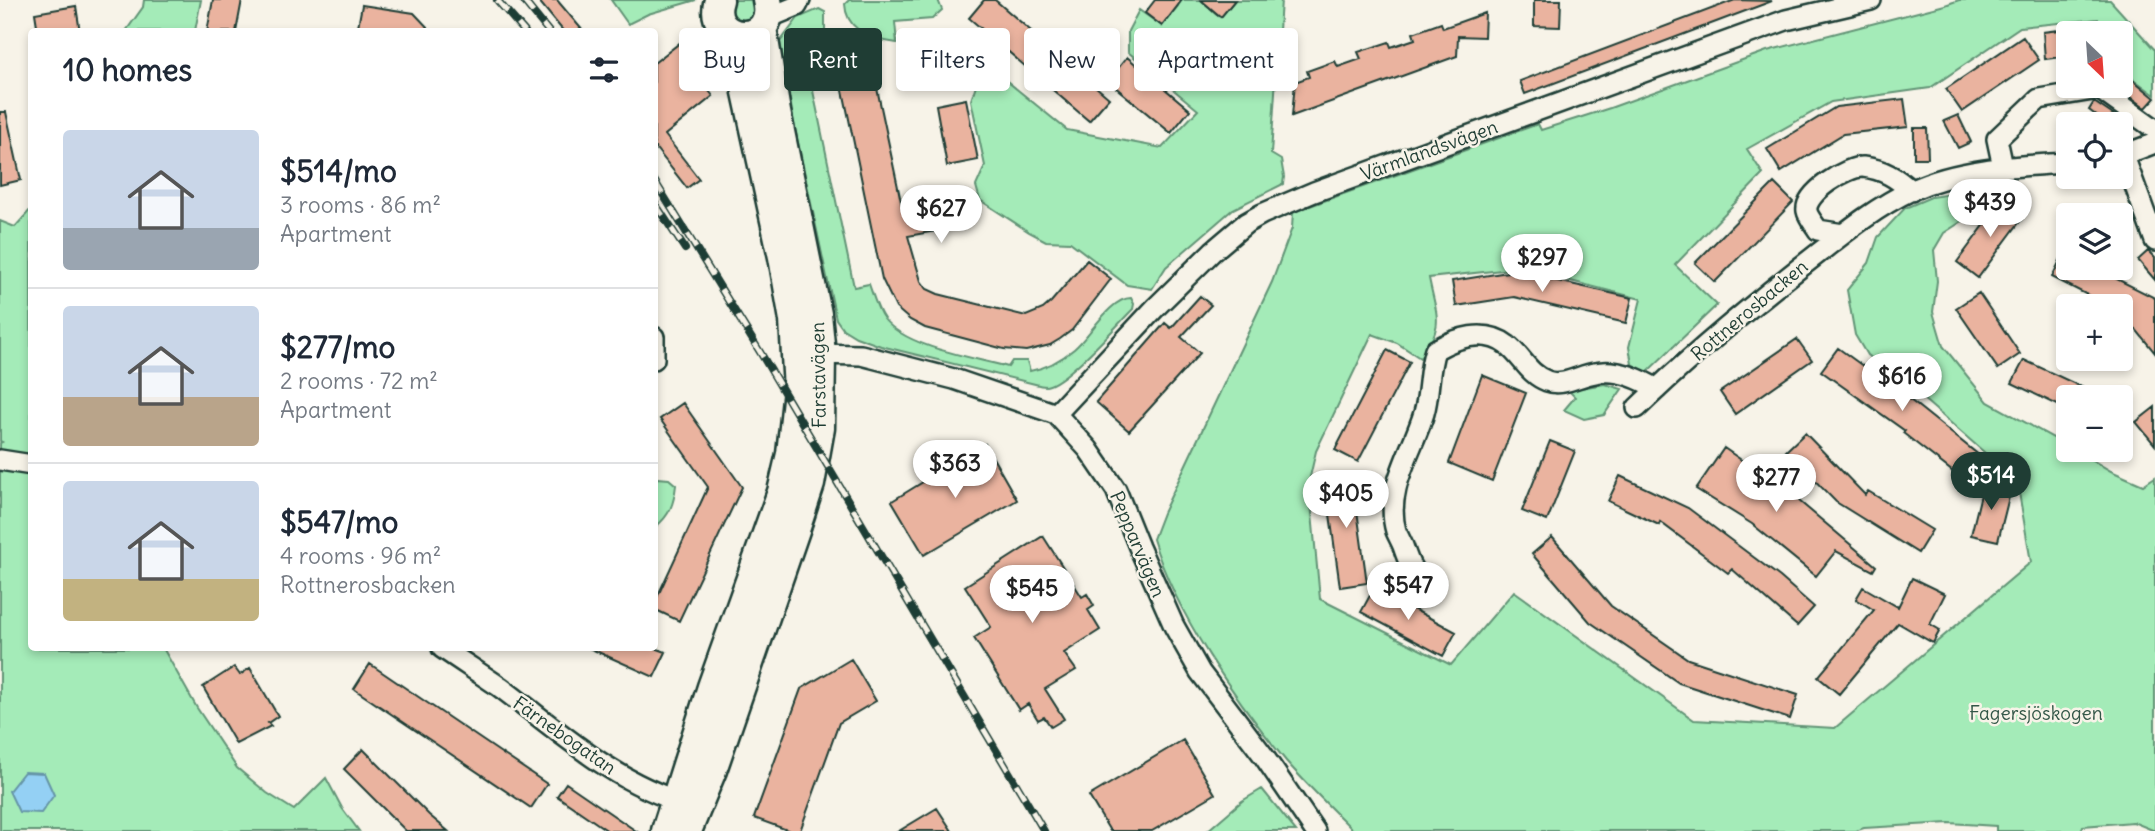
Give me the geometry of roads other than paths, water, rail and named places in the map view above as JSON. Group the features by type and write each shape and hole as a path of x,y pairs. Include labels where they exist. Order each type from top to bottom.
{"street":[{"name":"Farstavägen","path":"719,0 717,14 725,28"},
{"path":"766,15 797,6 800,0"},
{"name":"Värmlandsvägen","path":"1056,414 1213,250 1246,223 1262,214 1314,192 1786,20 1832,4 1871,0"},
{"name":"Farstavägen","path":"766,15 776,112 817,314 809,354"},
{"path":"2003,167 1997,139 2039,99 2099,89 2155,129"},
{"name":"Farstavägen","path":"666,831 687,813 712,770 810,484 820,428 809,354 783,257 747,91"},
{"path":"2133,151 2151,142"},
{"name":"Rottnerosbacken","path":"1637,408 1732,322 1843,234 1912,191 1939,180 2003,167 2056,164"},
{"path":"1843,234 1818,230 1807,212 1808,202 1820,188 1836,177 1860,166 1888,174 1912,191"},
{"path":"2133,183 2155,241"},
{"path":"1430,591 1411,570 1396,531 1393,512 1403,466 1417,435 1427,400 1431,361 1435,350 1451,341 1476,335 1507,345 1527,368 1549,382 1575,380 1594,373 1609,372 1640,379 1657,389"},
{"name":"Pepparvägen","path":"809,354 861,355 954,379 1056,414 1088,449 1116,490 1174,626 1200,672 1263,755 1315,831"},
{"path":"0,460 28,464"},
{"name":"Färnebogatan","path":"446,651 583,751 687,813"}],"water":[{"path":"24,772 44,773 54,795 41,813 19,812 9,791"}],"railway":[{"path":"497,0 522,28"},
{"path":"523,0 546,28"},
{"path":"658,186 760,352 1044,831"},
{"path":"658,208 685,249"}],"park label":[{"name":"Fagersjöskogen","path":"2036,713"}]}
